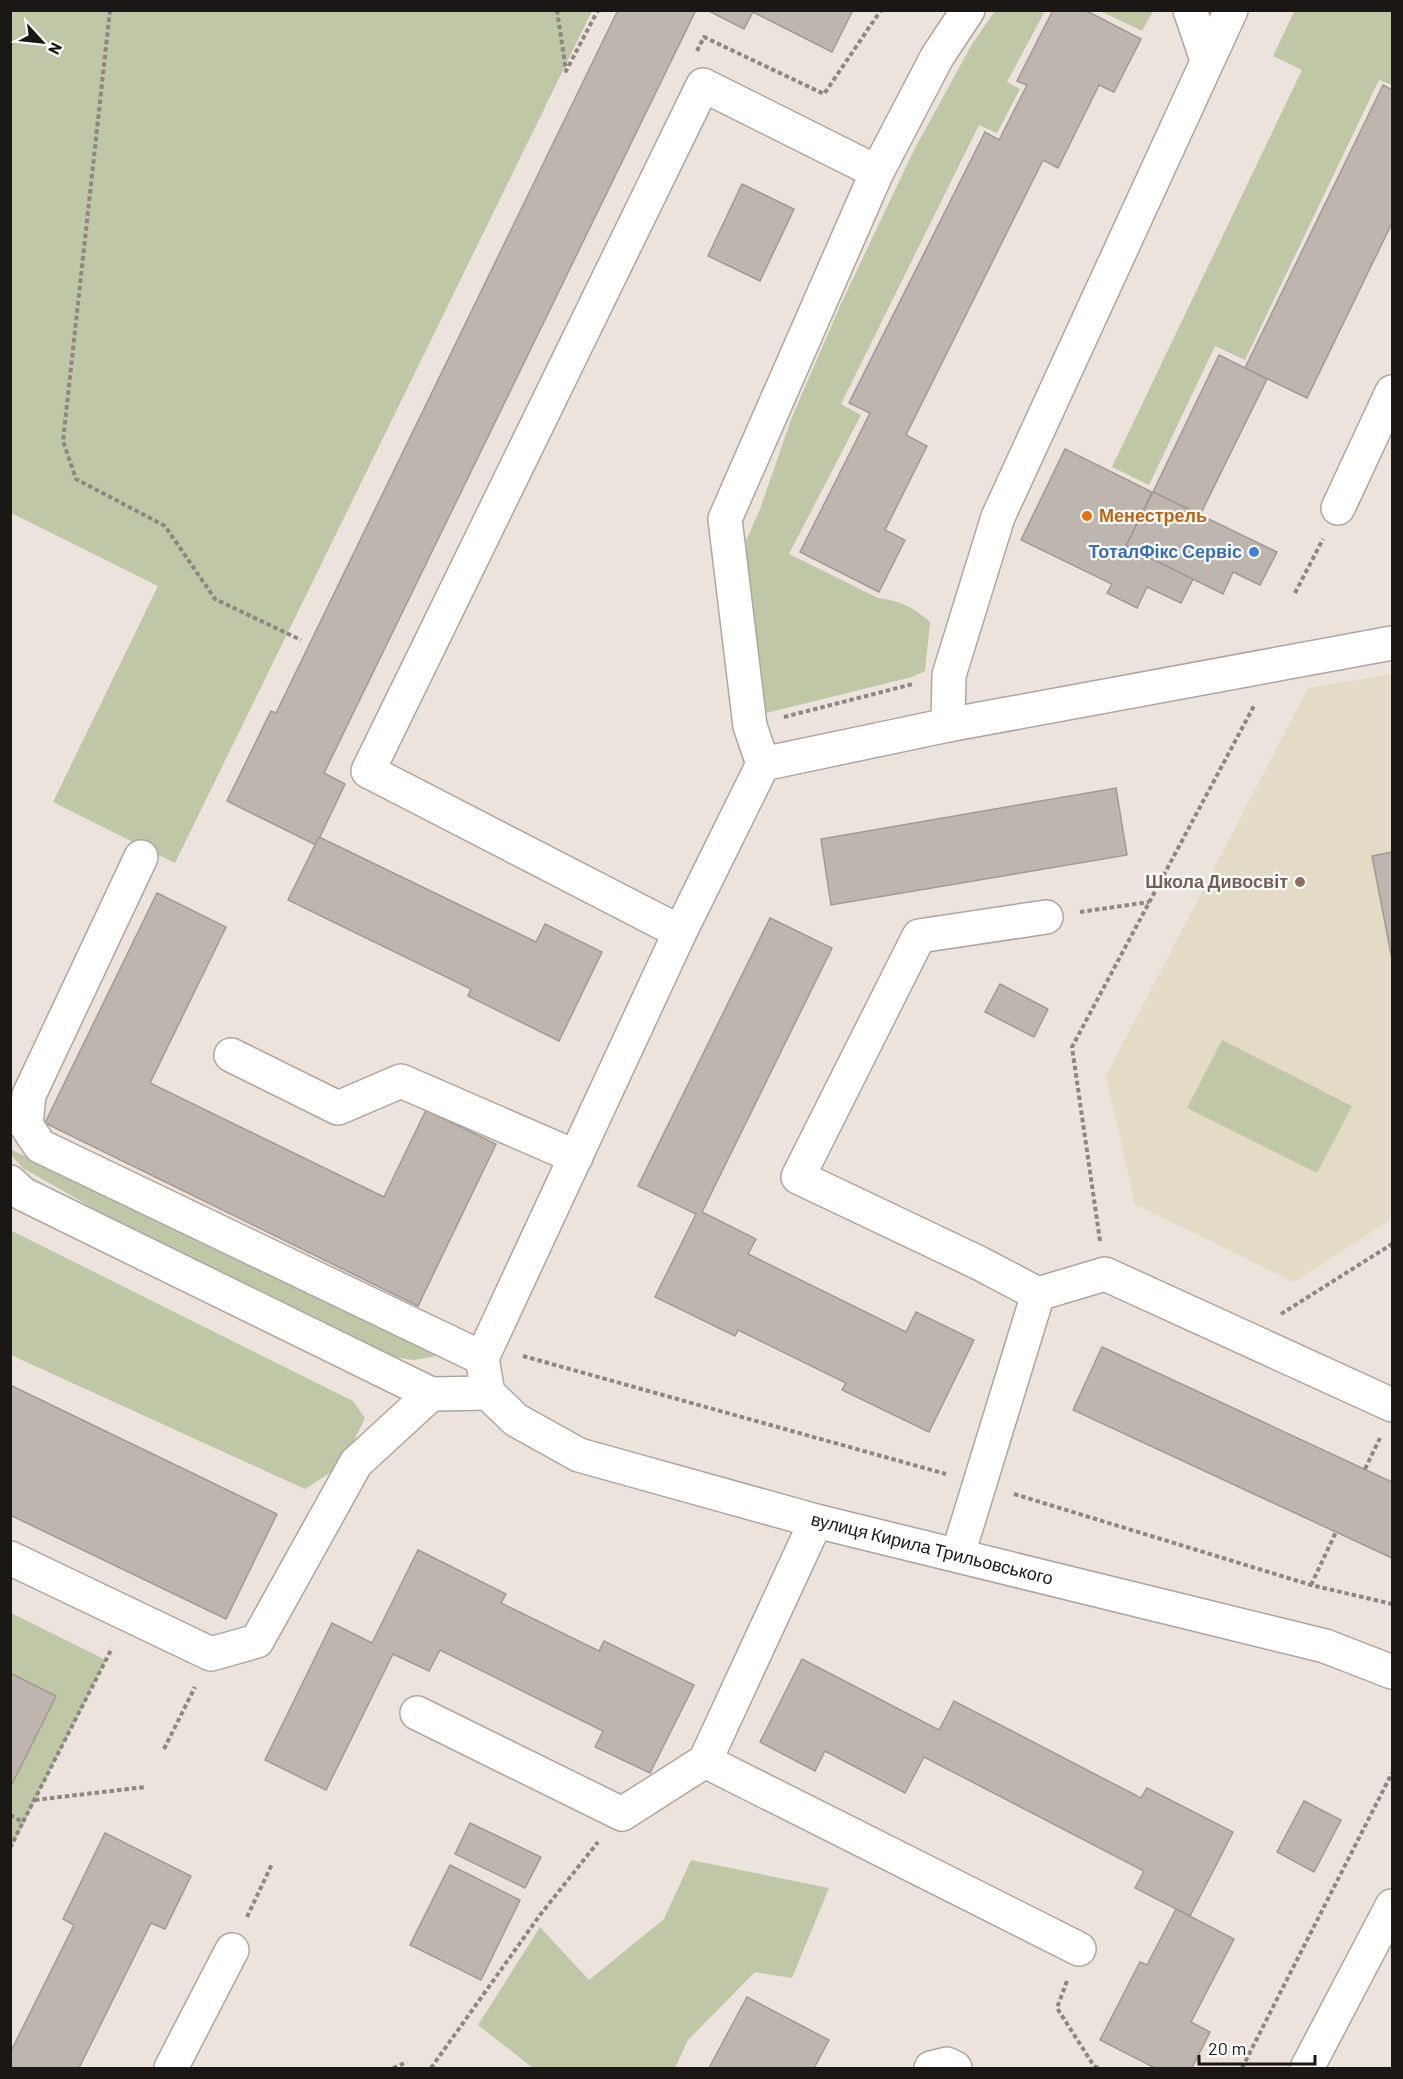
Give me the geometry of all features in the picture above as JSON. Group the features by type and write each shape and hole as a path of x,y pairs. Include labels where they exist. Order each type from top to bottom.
{"street":[{"path":"10,1182 23,1194 431,1394 488,1393 482,1358 680,932 763,764 750,726 725,519 877,172 937,57 968,10"},
{"path":"1190,10 1207,60"},
{"path":"948,725 949,675 998,517 1231,10"},
{"path":"680,932 368,771 703,85 877,172"},
{"path":"1338,508 1392,392"},
{"path":"763,764 948,725 1392,643"},
{"path":"141,858 29,1095 26,1125 40,1146 482,1358"},
{"path":"1046,917 920,936 798,1177 979,1263 1038,1294 1105,1274 1392,1405"},
{"path":"231,1055 338,1108 401,1081 576,1156"},
{"path":"958,1554 1038,1294"},
{"name":"вулиця Кирила Трильовського","path":"488,1393 516,1420 579,1455 816,1521 958,1554 1325,1646 1392,1672"},
{"path":"10,1558 211,1654 257,1641 356,1463 431,1394"},
{"path":"417,1713 622,1814 705,1761 816,1521"},
{"path":"705,1761 1078,1949"},
{"path":"1307,2068 1392,1906"},
{"path":"171,2068 232,1950"},
{"path":"931,2068 947,2064 955,2068"}],"path":[{"path":"110,10 63,441 76,479 165,526 215,599 302,640"},
{"path":"556,10 566,70 598,10"},
{"path":"694,57 704,37 824,94 881,10"},
{"path":"1295,593 1338,508"},
{"path":"750,726 949,675"},
{"path":"1105,1274 1072,1047 1255,704"},
{"path":"1046,917 1149,902"},
{"path":"1245,1337 1392,1244"},
{"path":"980,1484 1311,1585 1392,1604"},
{"path":"1311,1585 1336,1532"},
{"path":"10,1848 129,1615"},
{"path":"164,1749 211,1654"},
{"path":"1242,2068 1392,1773"},
{"path":"34,1800 145,1787"},
{"path":"431,2068 540,1915 622,1814"},
{"path":"10,1815 23,1822"},
{"path":"232,1950 272,1864"},
{"path":"1078,1949 1057,2008 1094,2066 1099,2068"},
{"path":"393,2068 407,2062"}],"shaded area":[{"name":"Школа Дивосвіт","path":"1392,674 1392,1219 1294,1282 1135,1204 1106,1076 1308,688"}],"green space":[{"path":"1295,10 1392,11 1392,85 1379,80 1245,360 1215,346 1149,485 1112,467 1302,70 1273,56"},
{"path":"10,11 592,11 175,863 53,802 158,586 11,513"},
{"path":"995,11 1045,11 1007,82 1020,89 997,133 979,125 841,404 861,415 789,554 878,598 906,606 930,622 925,671 912,677 762,714 751,615 746,541 760,509 792,417 840,306 914,150 972,44"},
{"path":"1100,11 1153,11 1142,31"},
{"path":"1222,1040 1352,1106 1317,1173 1187,1108"},
{"path":"10,1149 429,1345 437,1356 414,1360 385,1356 178,1257 23,1168 11,1155"},
{"path":"10,1230 353,1401 365,1418 342,1465 305,1489 11,1355"},
{"path":"11,1613 106,1660 11,1848 10,1783 56,1696 11,1673"},
{"path":"691,1860 829,1888 792,1978 755,1972 688,2040 675,2068 533,2068 478,2025 540,1927 589,1980 664,1919"}],"building":[{"path":"618,10 696,10 324,773 345,784 316,845 227,801 271,711 276,713"},
{"path":"707,10 853,10 832,52 753,12 744,29"},
{"path":"1053,10 1085,10 1141,39 1114,92 1099,85 1058,168 1043,160 906,435 927,446 885,530 905,540 879,592 800,552 870,413 849,403 985,132 999,140 1027,85 1017,81"},
{"path":"1383,85 1392,90 1392,223 1307,398 1245,368"},
{"path":"742,184 794,209 760,281 708,256"},
{"path":"1219,355 1267,379 1200,515 1153,492"},
{"name":"Менестрель","path":"1065,449 1152,492 1126,546 1193,579 1181,603 1147,587 1137,608 1107,593 1112,584 1021,540"},
{"path":"1153,492 1277,552 1260,585 1233,572 1223,594 1126,546"},
{"path":"1116,788 1127,855 831,905 821,839"},
{"path":"319,837 536,942 545,924 602,952 559,1041 468,996 471,989 288,900"},
{"path":"1392,852 1392,959 1372,856"},
{"path":"157,893 226,927 150,1083 384,1197 426,1110 496,1144 418,1306 45,1123"},
{"path":"770,918 832,948 702,1212 756,1239 748,1254 906,1332 916,1312 974,1340 929,1432 842,1390 846,1383 738,1330 735,1336 655,1297 696,1214 638,1186"},
{"path":"1000,984 1048,1009 1034,1037 985,1012"},
{"path":"1102,1347 1392,1482 1392,1558 1073,1410"},
{"path":"10,1385 277,1514 226,1619 10,1515"},
{"path":"418,1550 506,1594 501,1603 599,1651 604,1641 694,1685 650,1773 595,1747 603,1731 440,1650 429,1671 393,1654 326,1790 265,1760 332,1623 372,1643"},
{"path":"802,1659 939,1730 954,1701 1141,1798 1147,1788 1233,1832 1190,1916 1135,1888 1144,1871 924,1757 905,1793 825,1751 815,1771 760,1742"},
{"path":"10,1673 56,1696 12,1784 10,1783"},
{"path":"1304,1801 1341,1820 1314,1872 1277,1852"},
{"path":"470,1823 541,1857 525,1888 455,1854"},
{"path":"105,1833 191,1876 165,1929 151,1923 79,2068 10,2068 10,2053 74,1925 63,1919"},
{"path":"450,1865 520,1900 481,1980 410,1945"},
{"path":"1176,1909 1234,1939 1191,2022 1210,2032 1192,2068 1155,2068 1100,2040 1140,1962 1147,1965"},
{"path":"747,1997 829,2040 814,2068 709,2068"}],"place":[{"name":"Менестрель","path":"1087,516"},
{"name":"ТоталФікс Сервіс","path":"1254,552"},
{"name":"Школа Дивосвіт","path":"1300,882"}]}
